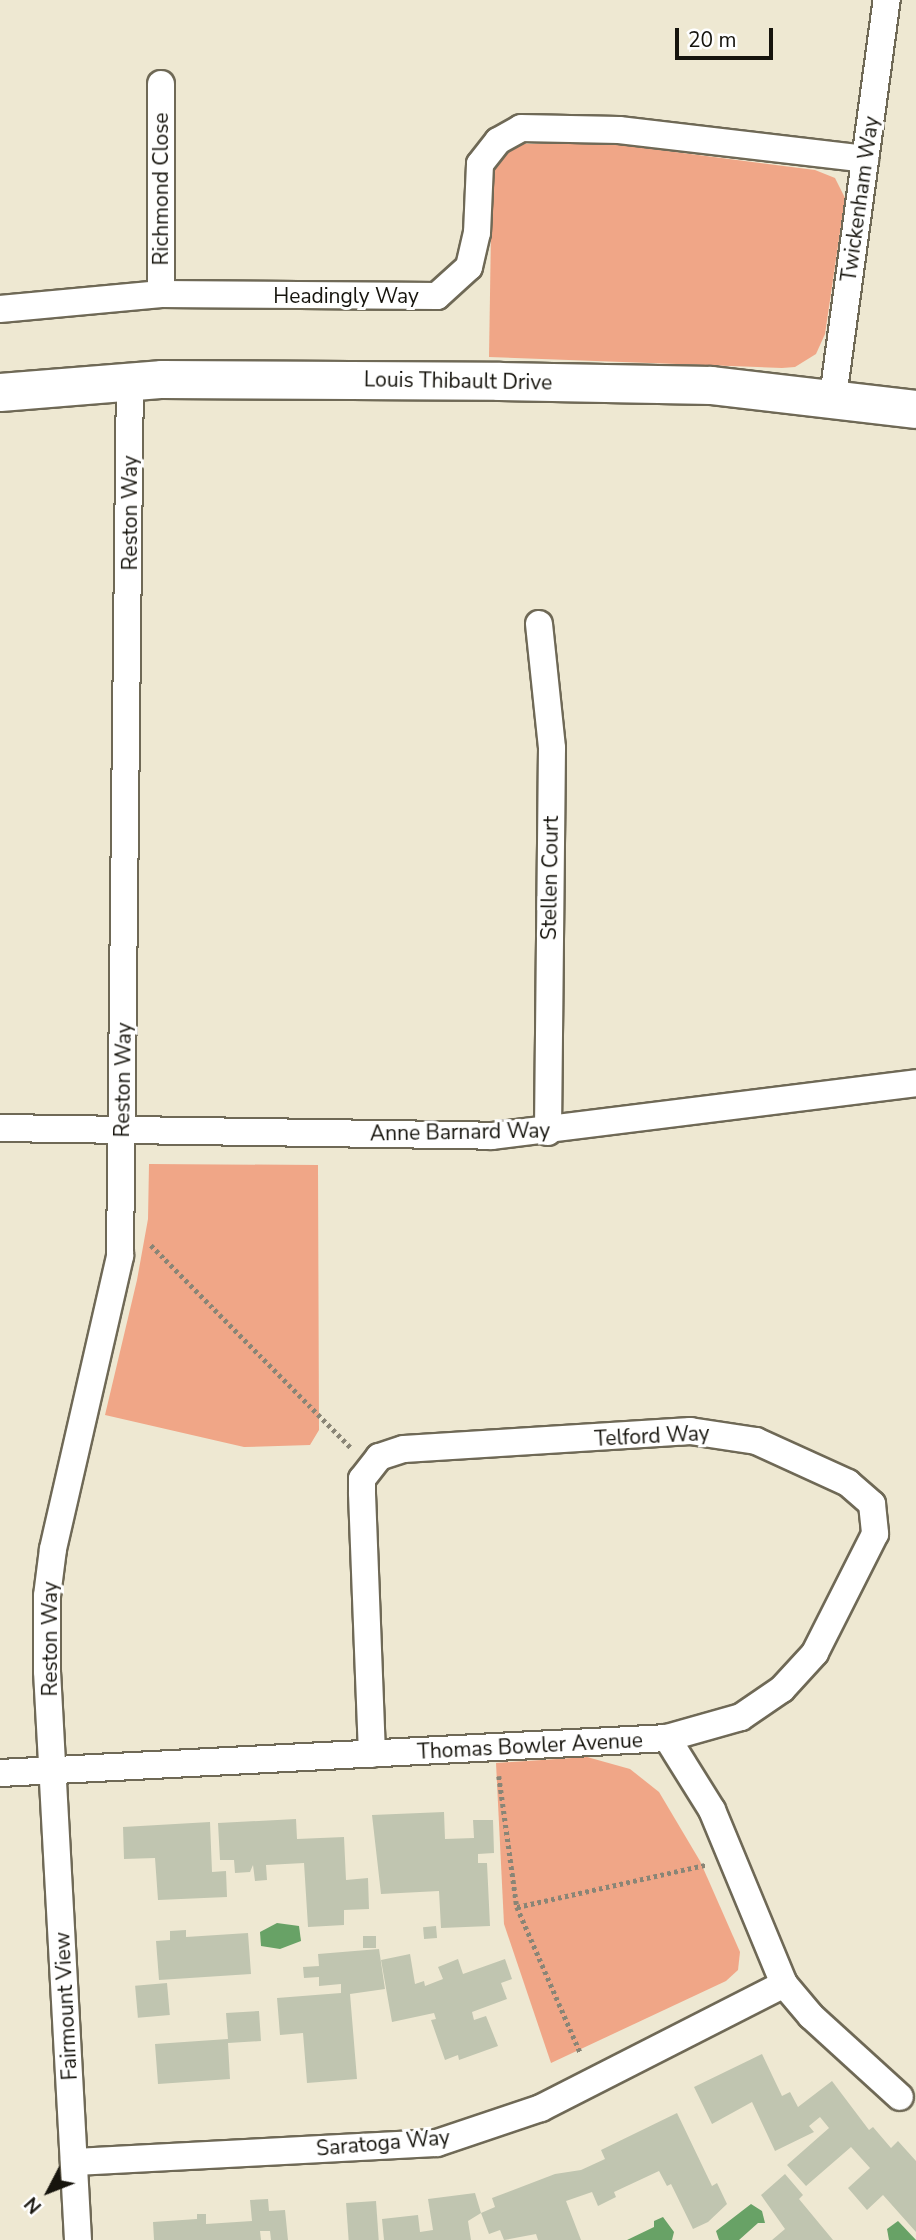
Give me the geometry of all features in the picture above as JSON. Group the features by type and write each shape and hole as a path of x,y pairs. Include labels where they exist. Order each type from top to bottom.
{"street":[{"name":"Twickenham Way","path":"833,397 887,0"},
{"name":"Richmond Close","path":"161,84 161,294"},
{"name":"Headingly Way","path":"0,309 161,294 437,296 469,267 477,233 476,181 484,158 498,141 521,128 619,130 865,159"},
{"name":"Louis Thibault Drive","path":"0,392 131,380 712,385 833,397 916,409"},
{"name":"Reston Way","path":"54,1771 47,1671 53,1549 120,1256 131,380"},
{"name":"Stellen Court","path":"539,624 552,748 548,1132"},
{"name":"Anne Barnard Way","path":"0,1128 492,1136 548,1132 916,1083"},
{"name":"Telford Way","path":"370,1465 388,1452 404,1449 690,1431 756,1441 848,1483 863,1494 877,1518 875,1534 821,1641 800,1672 741,1717 667,1738"},
{"path":"370,1465 362,1492 372,1754"},
{"name":"Thomas Bowler Avenue","path":"0,1773 667,1738 712,1810 784,1984 819,2024 900,2097"},
{"name":"Fairmount View","path":"54,1771 78,2240"},
{"name":"Saratoga Way","path":"74,2162 436,2143 530,2112 784,1984"}],"path":[{"path":"120,1214 302,1404 370,1465"},
{"path":"495,1748 517,1908 593,2081"},
{"path":"517,1908 733,1858"}],"shaded area":[{"path":"605,143 815,170 835,178 845,198 825,334 816,354 795,367 782,368 489,357 492,169 503,150 519,144"},
{"path":"149,1164 318,1165 319,1430 310,1445 244,1447 105,1415 137,1280 148,1219"},
{"path":"587,1757 630,1769 659,1792 700,1861 740,1952 738,1970 726,1981 551,2063 504,1924 496,1763"},
{"path":"277,1923 299,1926 301,1941 280,1949 261,1946 260,1932"},
{"path":"751,2204 762,2211 765,2223 758,2223 739,2240 719,2240 716,2231"},
{"path":"663,2217 674,2232 672,2240 627,2240 654,2227 654,2221"},
{"path":"898,2221 916,2240 889,2240 887,2229"}],"building":[{"path":"444,1812 445,1839 474,1838 473,1820 493,1820 494,1853 478,1854 478,1863 487,1863 490,1926 441,1928 439,1891 381,1894 372,1815"},
{"path":"296,1819 297,1839 344,1837 346,1880 368,1878 369,1909 344,1910 344,1925 308,1927 304,1863 266,1865 267,1880 255,1881 253,1865 250,1872 235,1873 234,1860 220,1860 218,1823"},
{"path":"210,1822 212,1872 226,1871 227,1897 158,1900 155,1858 124,1859 123,1827"},
{"path":"436,1926 437,1938 424,1939 423,1927"},
{"path":"186,1930 186,1937 248,1933 251,1974 159,1980 156,1941 170,1940 170,1931"},
{"path":"363,1936 376,1936 376,1948 363,1948"},
{"path":"379,1949 385,1989 350,1994 357,2079 307,2083 303,2033 280,2035 277,1998 341,1993 341,1984 319,1986 319,1977 304,1978 303,1967 319,1966 318,1954"},
{"path":"410,1954 415,1984 424,1981 425,1986 443,1979 438,1967 458,1959 463,1974 505,1959 512,1979 501,1983 507,1999 472,2012 474,2020 486,2016 498,2046 459,2060 458,2055 445,2060 431,2020 436,2019 434,2013 392,2022 381,1960"},
{"path":"167,1983 170,2015 138,2018 135,1986"},
{"path":"259,2011 261,2041 228,2043 230,2079 158,2084 155,2044 228,2039 226,2013"},
{"path":"762,2054 782,2096 790,2092 798,2107 832,2081 869,2130 873,2127 891,2148 898,2141 916,2161 916,2232 883,2195 867,2210 848,2188 870,2168 851,2147 806,2186 787,2165 829,2128 820,2117 809,2126 814,2132 775,2151 752,2102 712,2124 694,2087"},
{"path":"677,2113 712,2186 717,2183 727,2204 708,2222 693,2229 671,2184 667,2186 659,2171 614,2192 616,2197 598,2206 592,2192 566,2201 581,2240 538,2240 536,2234 504,2240 500,2230 489,2234 481,2213 495,2207 492,2198 555,2174 581,2170 605,2159 601,2150"},
{"path":"785,2174 803,2195 799,2199 833,2240 772,2240 785,2229 761,2195"},
{"path":"475,2193 481,2213 468,2221 471,2240 384,2240 382,2219 418,2215 420,2232 433,2230 428,2199"},
{"path":"268,2199 269,2211 285,2210 288,2240 271,2240 270,2231 260,2231 261,2240 154,2240 153,2222 197,2219 197,2214 206,2214 206,2224 252,2221 250,2200"},
{"path":"376,2201 379,2240 349,2240 346,2203"}]}
